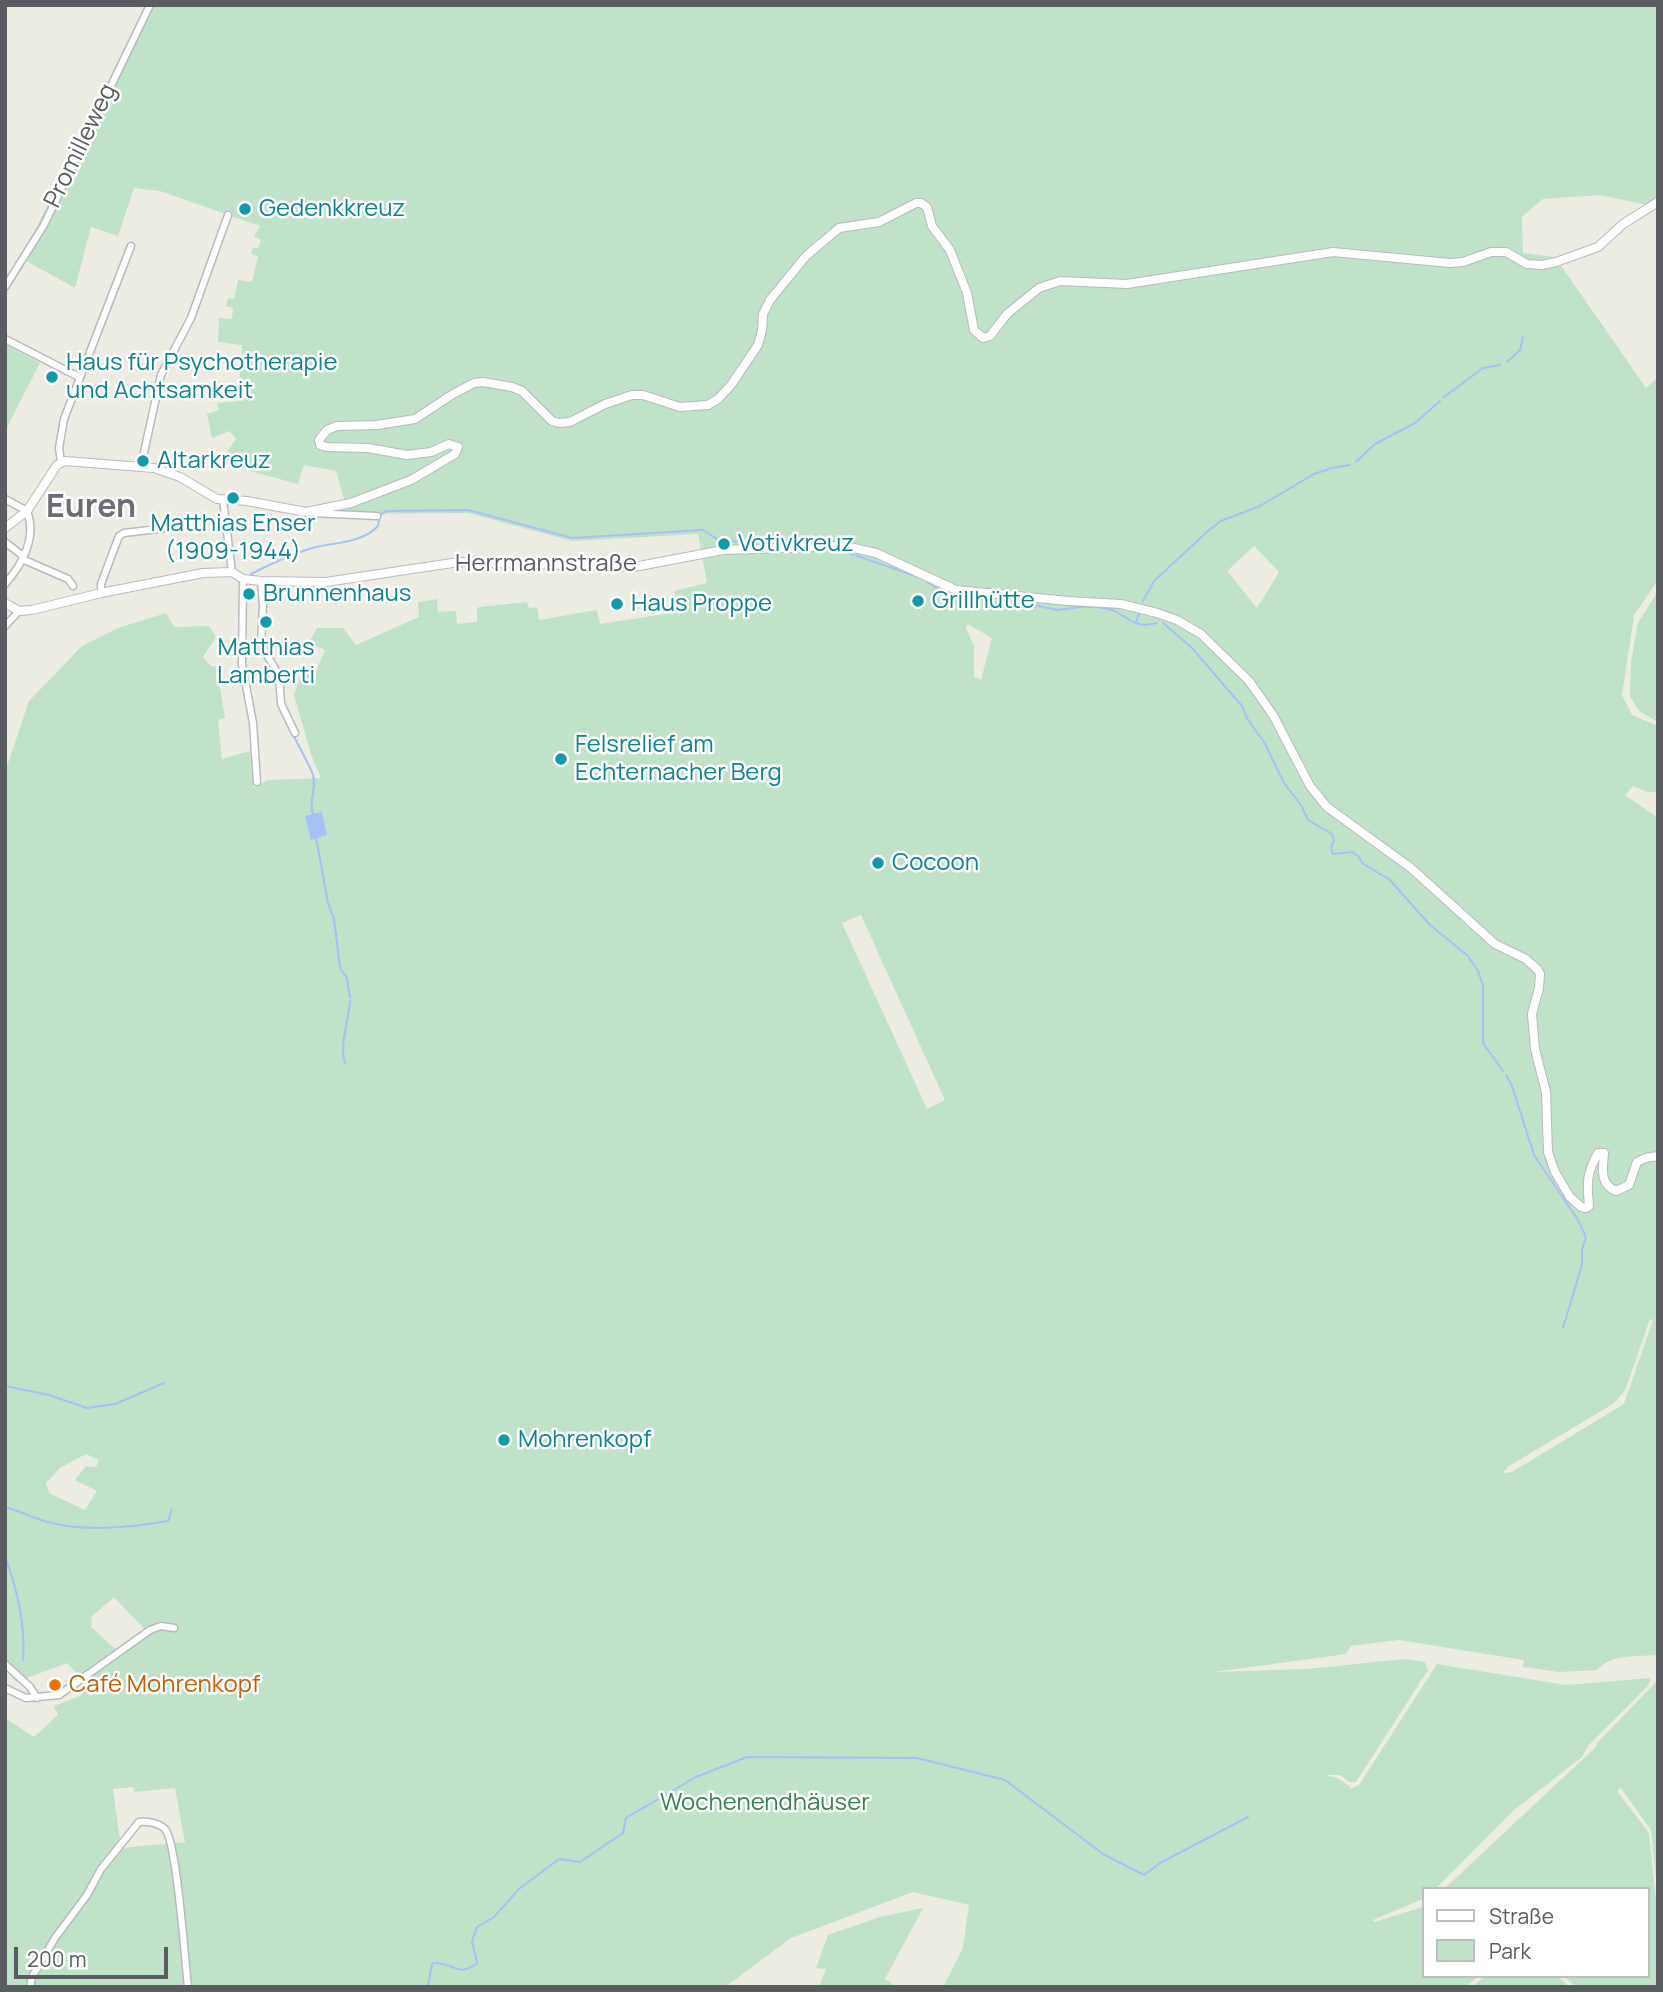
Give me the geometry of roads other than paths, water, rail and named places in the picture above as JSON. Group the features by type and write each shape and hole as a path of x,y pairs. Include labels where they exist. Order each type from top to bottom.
{"street":[{"name":"Promilleweg","path":"6,286 44,225 150,5"},
{"path":"306,512 351,503 411,480 455,454 458,447 449,444 431,452 407,455 368,448 323,446 319,440 327,430 337,426 377,425 415,419 474,383 512,387 529,397 552,421 559,424 570,422 606,404 632,395 643,395 680,407 708,405 731,385 758,345 763,314 769,300 806,256 839,228 879,222 916,203 927,207 932,226 950,250 967,293 974,330 983,338 990,335 1007,314 1038,288 1060,281 1127,284 1333,251 1450,263 1463,262 1491,252 1506,252 1527,264 1542,265 1598,247 1623,224 1658,202"},
{"path":"141,466 161,375 191,318 228,215"},
{"path":"5,528 27,511 59,463 62,427 131,246"},
{"path":"5,339 79,377"},
{"path":"59,463 74,461 141,466 180,477 223,500 306,512 377,516"},
{"path":"5,499 27,511 32,531 16,572 5,584"},
{"path":"5,603 19,611 38,609 172,578 232,572 223,500"},
{"path":"101,593 101,584 119,537 124,533 167,528"},
{"path":"5,542 23,557 68,579 73,586"},
{"name":"Herrmannstraße","path":"232,572 243,579 261,581 334,581 466,561 634,567 723,550 845,545 876,553 956,590 1121,604 1157,612 1201,634 1258,693 1273,715 1310,786 1327,807 1412,868 1494,944 1527,959 1538,970 1540,977 1532,1027 1546,1092 1548,1152 1555,1172 1570,1197 1581,1207 1589,1206 1587,1180 1598,1153 1604,1153 1605,1182 1609,1188 1616,1191 1629,1185 1637,1162 1658,1156"},
{"path":"243,579 242,664 253,723 257,782"},
{"path":"261,581 261,644 279,676 281,704 295,733"},
{"path":"5,626 19,611"},
{"path":"5,1688 26,1698 59,1695 150,1630 161,1626 174,1628"},
{"path":"5,1664 30,1687 37,1698"},
{"path":"30,1987 32,1977 55,1938 87,1895 101,1869 139,1822 147,1821 163,1826 170,1838 180,1901 188,1987"}],"water":[{"path":"322,812 327,835 311,840 305,816"}],"waterway":[{"path":"1507,362 1520,350 1523,337"},
{"path":"1444,397 1483,368 1500,365"},
{"path":"1356,462 1375,444 1415,423 1440,401"},
{"path":"1143,601 1154,581 1221,521 1260,506 1314,474 1350,465"},
{"path":"251,574 304,551 364,536 378,526 380,515 386,511 468,510 572,538 703,530 720,541 799,540"},
{"path":"803,539 821,539 826,543"},
{"path":"837,549 921,578"},
{"path":"926,581 939,590 952,593"},
{"path":"979,596 1009,600"},
{"path":"1014,601 1058,610 1098,607 1113,610 1135,623 1157,623"},
{"path":"1136,622 1139,613"},
{"path":"1163,623 1192,648 1242,706 1284,783 1301,805 1308,820 1332,834 1333,854 1352,852 1362,863 1390,880 1430,925 1468,956 1483,985 1483,1043 1503,1071"},
{"path":"293,734 313,775 313,814"},
{"path":"316,837 328,903 334,919 340,968 347,978 350,998"},
{"path":"345,1063 344,1041 350,1001"},
{"path":"1506,1075 1534,1155 1578,1220 1586,1237 1582,1250 1582,1265 1563,1328"},
{"path":"5,1386 49,1395 87,1408 115,1404 164,1383"},
{"path":"5,1507 52,1523 95,1528 168,1521 172,1509"},
{"path":"5,1556 20,1607 23,1660"},
{"path":"427,1987 433,1963 446,1964 460,1970 477,1963 472,1941 477,1927 494,1917 519,1889 559,1859 580,1862 623,1833 626,1818 696,1777 747,1757 917,1758 1005,1780 1103,1854 1144,1875 1160,1863 1248,1817"}],"place":[{"name":"Gedenkkreuz","path":"245,209"},
{"name":"Haus für Psychotherapie und Achtsamkeit","path":"52,377"},
{"name":"Altarkreuz","path":"143,461"},
{"name":"Matthias Enser (1909-1944)","path":"233,498"},
{"name":"Votivkreuz","path":"724,544"},
{"name":"Brunnenhaus","path":"249,594"},
{"name":"Grillhütte","path":"918,601"},
{"name":"Haus Proppe","path":"617,604"},
{"name":"Matthias Lamberti","path":"266,622"},
{"name":"Felsrelief am Echternacher Berg","path":"561,759"},
{"name":"Cocoon","path":"878,863"},
{"name":"Mohrenkopf","path":"504,1440"},
{"name":"Café Mohrenkopf","path":"55,1685"}],"district":[{"name":"Euren","path":"91,508"}],"park label":[{"name":"Wochenendhäuser","path":"765,1803"}]}
